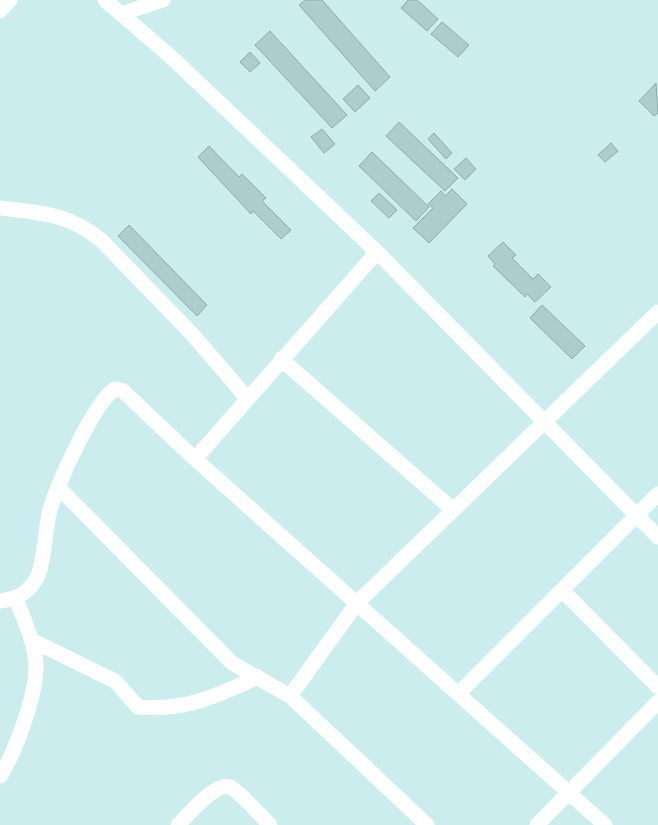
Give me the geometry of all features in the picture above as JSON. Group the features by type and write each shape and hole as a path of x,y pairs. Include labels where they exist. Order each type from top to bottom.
{"street":[{"path":"0,11 10,0"},
{"path":"105,0 170,56 377,252 658,537"},
{"path":"121,14 163,0"},
{"path":"0,208 50,214 71,220 87,229 102,241 192,334 247,398"},
{"path":"195,459 377,252"},
{"path":"290,696 357,604 452,509 658,312"},
{"path":"281,359 452,509"},
{"path":"0,600 16,599 29,589 37,579 50,511 86,427 107,394 114,389 123,391 195,459 605,825"},
{"path":"59,488 232,663 290,696 427,825"},
{"path":"458,694 658,494"},
{"path":"562,590 658,687"},
{"path":"0,776 13,751 32,688 36,666 31,640 16,599"},
{"path":"31,640 115,681 138,707 153,708 203,702 258,677"},
{"path":"537,825 658,702"},
{"path":"178,825 211,792 221,787 231,788 270,825"}],"building":[{"path":"305,0 322,0 390,77 375,91 299,5"},
{"path":"408,0 417,0 438,19 427,31 401,8"},
{"path":"442,22 469,45 458,57 431,34"},
{"path":"270,31 347,115 332,128 255,45"},
{"path":"250,52 260,63 250,72 240,62"},
{"path":"656,83 658,113 654,116 639,101"},
{"path":"358,85 370,98 355,112 343,99"},
{"path":"399,122 458,178 445,191 386,136"},
{"path":"322,129 335,144 324,153 311,137"},
{"path":"434,133 452,153 446,159 428,139"},
{"path":"611,143 618,151 605,162 598,155"},
{"path":"209,146 239,177 242,174 266,198 262,201 291,230 281,239 253,211 251,214 198,157"},
{"path":"372,152 429,207 416,221 359,166"},
{"path":"466,158 476,169 465,180 454,169"},
{"path":"452,189 467,204 429,243 413,228 433,208 428,204 441,191 445,196"},
{"path":"379,193 397,210 389,218 371,201"},
{"path":"129,225 207,305 197,316 118,236"},
{"path":"503,242 516,255 512,258 533,279 538,274 551,287 535,302 527,294 525,297 493,266 495,264 488,256"},
{"path":"542,305 585,346 572,359 530,318"}]}
